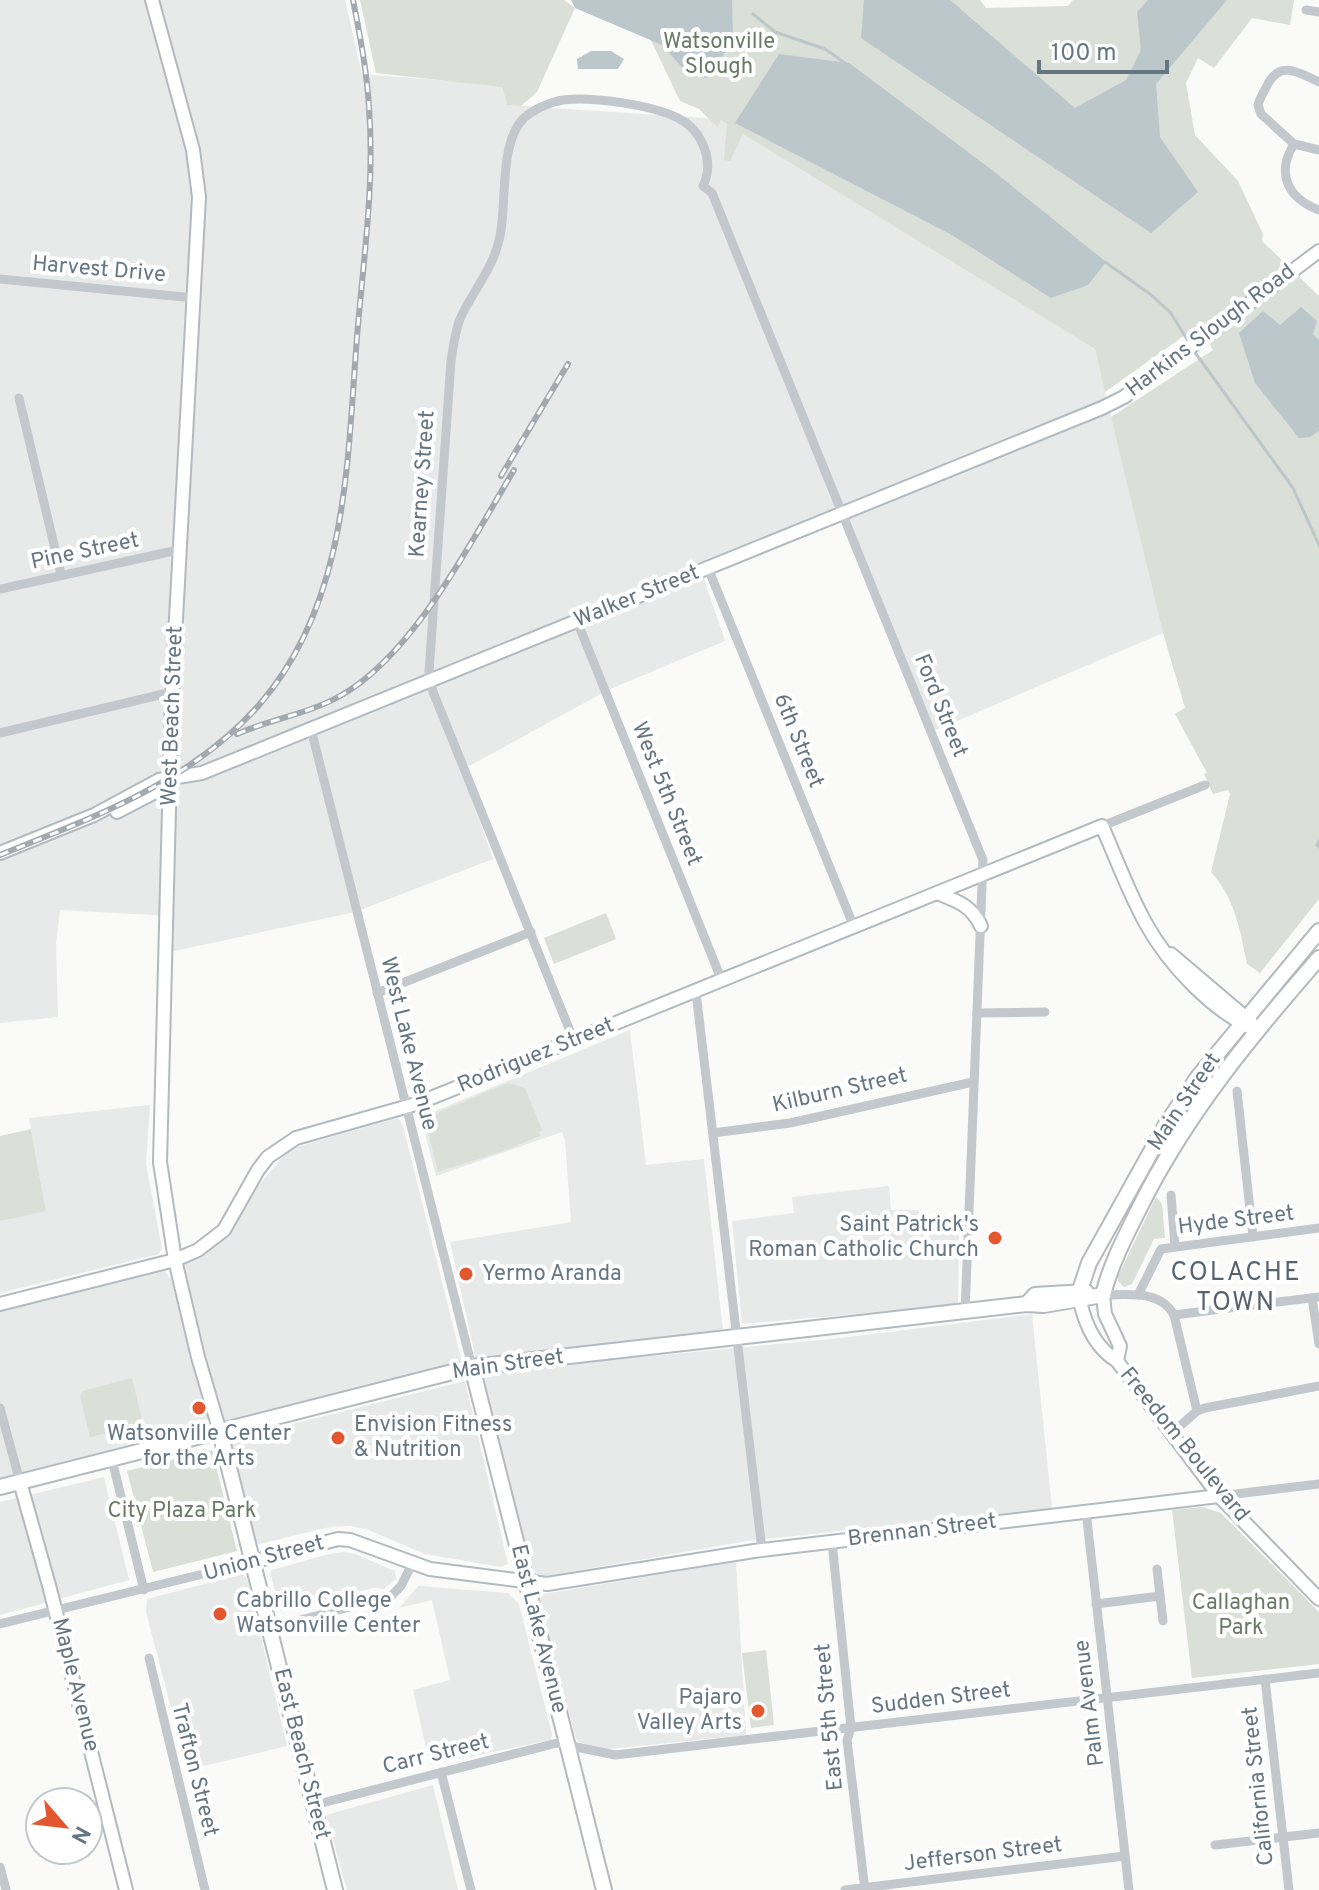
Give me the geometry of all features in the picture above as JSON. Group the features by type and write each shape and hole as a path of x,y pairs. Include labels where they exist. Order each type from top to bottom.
{"main road":[{"name":"West Beach Street","path":"152,0 193,150 199,197 172,692 160,1162 175,1260 220,1432"},
{"name":"Harkins Slough Road","path":"1102,408 1124,397 1319,251"},
{"name":"Walker Street","path":"0,853 94,815 159,780 202,773 1102,408"},
{"name":"Walker Street","path":"0,859 141,801 159,790 171,777"},
{"path":"141,801 159,802 170,818"},
{"name":"Rodriguez Street","path":"0,1304 175,1260 198,1250 224,1230 258,1170 283,1145 309,1133 406,1108 1102,826"},
{"path":"1102,826 1144,921 1178,971 1258,1031"},
{"path":"1075,837 1095,840 1113,849"},
{"path":"937,893 965,904 981,926"},
{"name":"Main Street","path":"1080,1296 1089,1263 1167,1123 1198,1077 1319,931"},
{"name":"Main Street","path":"1027,1304 1035,1295 1103,1295 1118,1249 1164,1161 1214,1084 1319,958"},
{"path":"1056,1293 1089,1263"},
{"name":"Freedom Boulevard","path":"1103,1295 1105,1314 1120,1346 1117,1361"},
{"name":"Main Street","path":"0,1487 472,1367 1027,1304 1036,1306 1080,1296"},
{"name":"Freedom Boulevard","path":"1080,1296 1085,1322 1219,1496 1319,1599"},
{"name":"East Lake Avenue","path":"472,1367 604,1890"},
{"name":"East Beach Street","path":"220,1432 335,1890"},
{"name":"Maple Avenue","path":"20,1482 56,1611 126,1890"},
{"name":"Brennan Street","path":"526,1583 547,1584 762,1550 1219,1496"},
{"name":"Union Street","path":"252,1562 338,1539 357,1541 430,1569 526,1583"}],"street":[{"path":"1306,10 1319,12"},
{"path":"1319,82 1288,69 1281,70 1273,75 1258,105 1261,114 1294,144 1319,150"},
{"name":"Kearney Street","path":"574,1041 429,682 432,602 451,361 460,319 497,251 508,157 516,129 530,114 561,100 649,110 676,118 689,126 704,147"},
{"path":"1294,144 1285,160 1286,180 1303,201 1319,210"},
{"name":"Ford Street","path":"704,147 709,172 703,186 712,193 983,860 965,1312"},
{"name":"Harvest Drive","path":"0,279 194,298"},
{"path":"19,398 61,574"},
{"name":"Pine Street","path":"0,589 178,550"},
{"name":"6th Street","path":"708,568 854,927"},
{"name":"West 5th Street","path":"577,621 722,981"},
{"path":"0,733 172,692"},
{"name":"West Lake Avenue","path":"311,729 472,1367"},
{"name":"Rodriguez Street","path":"1102,826 1205,785"},
{"path":"377,993 531,932"},
{"path":"696,992 762,1550"},
{"path":"977,1013 1045,1012"},
{"name":"Kilburn Street","path":"713,1133 790,1123 973,1082"},
{"path":"1237,1091 1253,1237"},
{"path":"1171,1195 1175,1246"},
{"name":"Hyde Street","path":"1138,1295 1161,1249 1319,1228"},
{"path":"1103,1295 1138,1295 1161,1301 1174,1315 1197,1411"},
{"path":"1174,1315 1315,1298 1319,1344"},
{"path":"1172,1433 1197,1411 1205,1408 1319,1386"},
{"path":"0,1408 20,1482"},
{"path":"112,1460 144,1590"},
{"name":"Brennan Street","path":"1219,1496 1319,1484"},
{"name":"Palm Avenue","path":"1086,1511 1129,1890"},
{"name":"East 5th Street","path":"832,1542 851,1728 847,1740 865,1889"},
{"name":"Union Street","path":"0,1624 252,1562"},
{"path":"270,1628 391,1596 401,1586 412,1564"},
{"path":"1157,1569 1163,1621"},
{"path":"1096,1604 1160,1596"},
{"name":"Trafton Street","path":"149,1658 205,1890"},
{"name":"Sudden Street","path":"568,1744 615,1755 1319,1673"},
{"name":"California Street","path":"1265,1679 1289,1890"},
{"name":"Carr Street","path":"314,1805 555,1743 568,1744"},
{"path":"441,1772 471,1890"},
{"path":"1215,1845 1319,1833"},
{"name":"Jefferson Street","path":"845,1890 1125,1856"},
{"path":"0,1867 6,1890"}],"shaded area":[{"path":"0,0 345,0 362,74 501,85 507,105 719,119 1095,349 1163,633 931,732 843,520 703,576 725,641 608,690 462,770 493,859 355,912 170,952 171,916 60,910 56,943 58,1017 0,1023"},
{"path":"571,0 732,0 733,41 707,78 689,75 662,45 575,8"},
{"path":"864,0 950,0 1075,108 1126,80 1141,50 1137,12 1148,0 1227,0 1156,84 1160,137 1198,192 1151,233 861,38"},
{"path":"591,51 611,51 624,59 618,69 578,69 577,59"},
{"path":"779,54 849,63 992,170 1106,262 1088,285 1051,298 952,235 735,123"},
{"path":"1301,307 1317,321 1313,334 1319,340 1319,431 1310,437 1299,438 1255,383 1239,333 1263,311 1280,325"},
{"path":"630,1030 646,1165 704,1159 723,1331 477,1364 450,1242 571,1222 565,1140 562,1132 436,1176 421,1117"},
{"path":"150,1105 146,1164 162,1248 159,1254 0,1293 0,1221 46,1210 29,1118"},
{"path":"398,1118 403,1126 463,1366 221,1429 177,1264 202,1254 289,1149"},
{"path":"889,1186 891,1210 919,1210 918,1231 959,1233 958,1305 742,1324 732,1221 794,1213 792,1197"},
{"path":"164,1271 171,1279 208,1419 203,1426 0,1478 0,1312"},
{"path":"1032,1314 1052,1508 747,1541 541,1577 530,1573 474,1373 850,1337"},
{"path":"465,1381 508,1564 501,1567 425,1554 366,1529 351,1526 330,1527 255,1545 228,1440"},
{"path":"104,1477 129,1580 0,1615 0,1502"},
{"path":"343,1552 395,1571 396,1579 384,1589 374,1588 280,1611 272,1570"},
{"path":"736,1562 746,1735 600,1750 577,1741 537,1602 543,1594"},
{"path":"242,1574 247,1579 287,1746 187,1770 146,1612 147,1599"},
{"path":"418,1586 508,1593 519,1604 551,1740 430,1765 413,1690 450,1680 432,1600 399,1608"},
{"path":"433,1785 458,1890 347,1890 326,1815"}],"green space":[{"path":"360,0 564,0 575,8 537,92 521,106 507,105 502,87 376,73"},
{"path":"607,0 980,0 986,8 1068,6 1073,0 1294,0 1290,25 1252,18 1214,68 1198,58 1186,83 1195,135 1238,181 1263,234 1262,241 1319,296 1319,899 1260,973 1247,964 1231,904 1211,872 1230,794 1228,790 1213,794 1204,774 1207,773 1175,714 1185,708 1163,633 1111,417 1213,350 1199,325 1105,392 1095,349 743,134 730,161 724,160 727,124 721,120 717,127 699,109 680,101 646,30"},
{"path":"606,913 616,939 554,964 544,938"},
{"path":"508,1083 525,1088 542,1130 540,1136 438,1172 426,1125 427,1117"},
{"path":"31,1129 46,1211 0,1221 0,1136"},
{"path":"1156,1197 1162,1204 1165,1238 1154,1239 1132,1284 1124,1287 1118,1276"},
{"path":"132,1378 143,1424 90,1437 80,1396 83,1391"},
{"name":"City Plaza Park","path":"212,1450 237,1551 153,1572 127,1471"},
{"name":"Callaghan Park","path":"1203,1507 1221,1513 1319,1612 1319,1664 1192,1678 1172,1510"},
{"path":"766,1650 774,1725 751,1728 742,1653"}],"waterway":[{"name":"Watsonville Slough","path":"753,14 775,32 825,49 845,63"},
{"name":"Watsonville Slough","path":"1105,262 1170,312 1190,344"},
{"name":"Watsonville Slough","path":"1194,351 1293,488 1319,545"},
{"name":"Watsonville Slough","path":"1319,841 1319,847"}],"railway":[{"path":"0,855 105,812 172,777 203,756 259,705 288,665 310,622 338,530 345,482 368,223 369,108 353,0"},
{"path":"501,476 568,364"},
{"path":"237,734 315,707 340,696 367,678 392,654 439,594 514,470"}],"place":[{"name":"Saint Patrick's Roman Catholic Church","path":"995,1238"},
{"name":"Yermo Aranda","path":"466,1274"},
{"name":"Watsonville Center for the Arts","path":"199,1408"},
{"name":"Envision Fitness & Nutrition","path":"338,1438"},
{"name":"Cabrillo College Watsonville Center","path":"220,1614"},
{"name":"Pajaro Valley Arts","path":"758,1711"}],"district":[{"name":"COLACHE TOWN","path":"1236,1288"}]}
